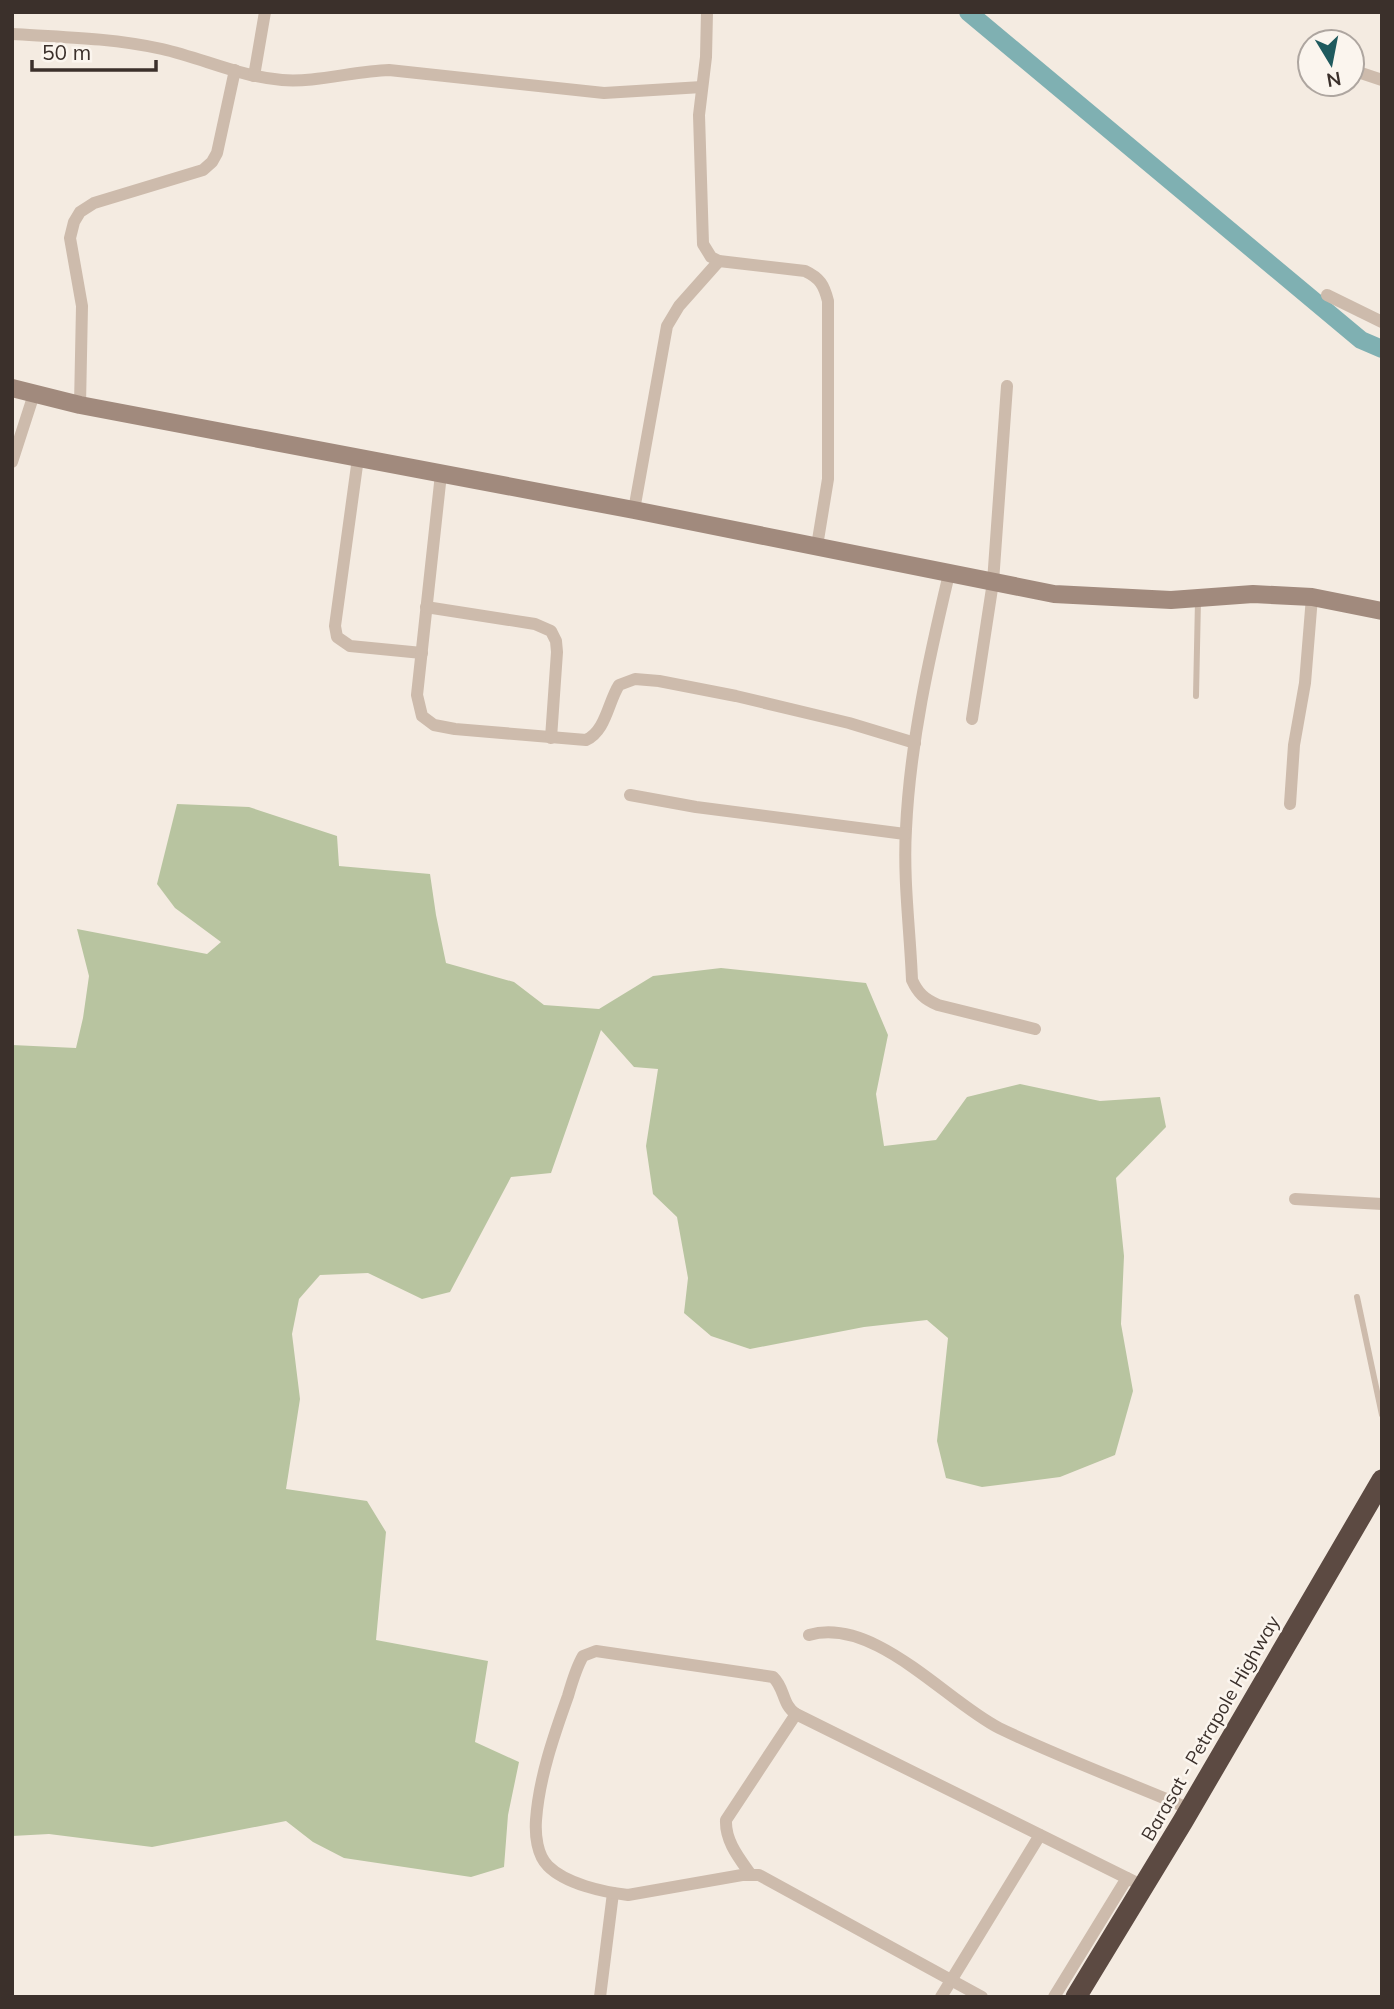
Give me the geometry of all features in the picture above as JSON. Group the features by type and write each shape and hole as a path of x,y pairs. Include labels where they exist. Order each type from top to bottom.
{"highway":[{"name":"Barasat - Petrapole Highway","path":"1076,1997 1135,1882 1190,1809 1382,1480"}],"street":[{"path":"254,76 265,12"},
{"path":"707,12 699,144 702,244 711,257 719,261 805,271 818,277 828,301 828,468 817,546"},
{"path":"12,34 129,43 162,49 254,76 286,81 389,71 604,93 702,87"},
{"path":"80,405 82,315 70,238 74,222 80,212 94,203 202,170 212,162 217,153 235,70"},
{"path":"634,510 667,326 679,306 719,261"},
{"path":"1327,295 1382,322"},
{"path":"972,719 993,582 1007,386"},
{"path":"12,388 80,405 634,510 1054,594 1171,600 1253,594 1312,597 1382,611"},
{"path":"12,462 34,394"},
{"path":"358,458 335,632 343,643 350,646 422,653"},
{"path":"442,474 426,607 418,706 422,716 434,724 578,741 593,737 600,728 619,685 635,679 736,696 849,723 915,743"},
{"path":"949,575 929,655 915,743 905,834 912,980 917,991 938,1005 1035,1029"},
{"path":"1290,804 1294,745 1305,683 1312,597"},
{"path":"426,607 535,624 551,631 557,652 551,738"},
{"path":"630,795 905,834"},
{"path":"1295,1199 1382,1204"},
{"path":"809,1635 823,1631 854,1635 910,1665 997,1727 1190,1809"},
{"path":"982,1997 759,1875 628,1895 612,1893 558,1874 546,1865 538,1848 536,1821 544,1774 558,1724 583,1656 596,1651 773,1677 780,1686 786,1705 796,1714 1135,1882 1054,1997"},
{"path":"751,1875 733,1849 726,1830 726,1820 796,1714"},
{"path":"941,1997 1040,1835"},
{"path":"600,1997 612,1893"}],"lane":[{"path":"1196,696 1198,598"},
{"path":"1357,1297 1382,1415"}],"green space":[{"path":"177,804 249,807 337,836 339,866 430,874 446,963 514,982 544,1005 599,1009 653,976 721,968 866,983 888,1035 876,1094 884,1146 936,1140 967,1097 1020,1084 1100,1101 1160,1097 1166,1127 1116,1178 1124,1256 1121,1324 1133,1391 1115,1455 1060,1477 982,1487 946,1478 937,1441 948,1338 927,1320 864,1327 750,1349 711,1336 684,1313 688,1278 677,1217 653,1194 646,1146 658,1069 634,1067 601,1030 551,1173 511,1177 450,1292 422,1299 368,1273 320,1275 299,1299 292,1334 300,1399 286,1489 367,1501 386,1532 376,1640 488,1661 475,1742 519,1762 508,1815 504,1867 471,1877 344,1858 313,1842 286,1821 152,1847 49,1834 12,1836 12,1045 76,1048 89,976 77,929 207,954 221,942 175,908 157,884"}],"waterway":[{"path":"968,12 1361,340 1382,349"}]}
